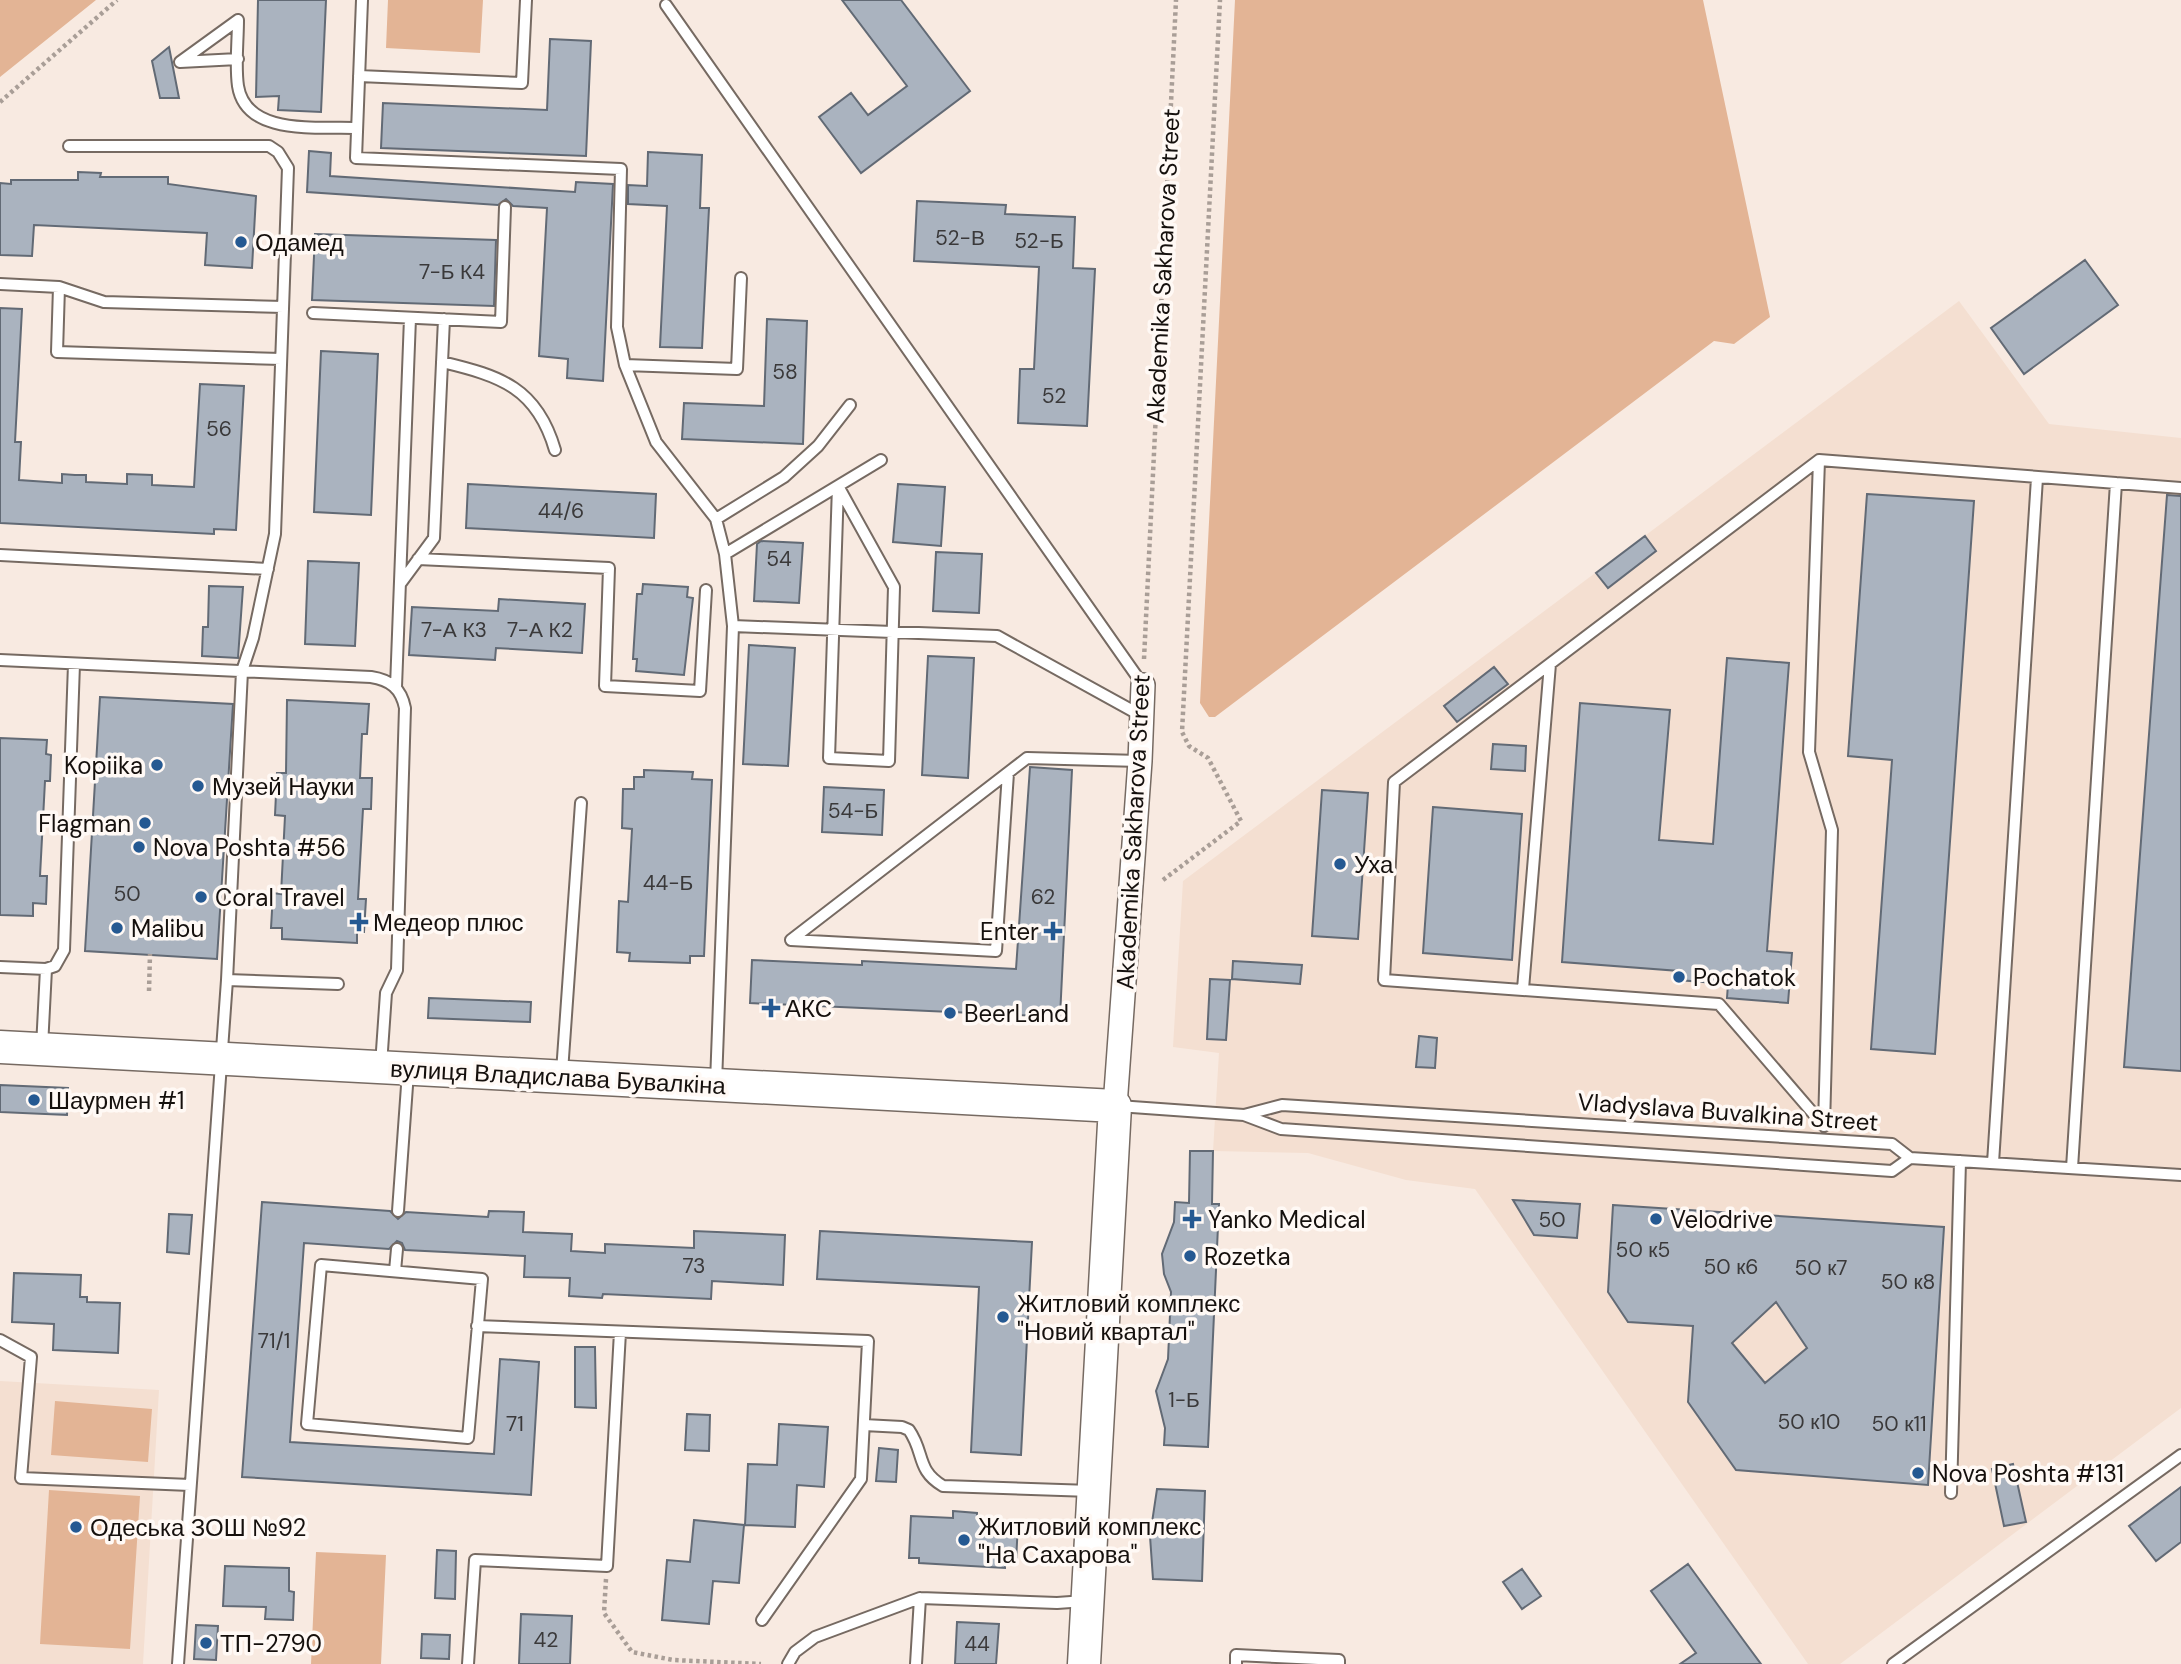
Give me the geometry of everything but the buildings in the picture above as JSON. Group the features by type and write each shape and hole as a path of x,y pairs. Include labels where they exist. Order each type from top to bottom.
{"street":[{"name":"Akademika Sakharova Street","path":"1084,1664 1115,1106 1143,685"},
{"name":"вулиця Владислава Бувалкіна","path":"0,1047 1115,1106"}],"lane":[{"path":"362,0 356,158 621,169 617,327 625,365 656,442 716,519 725,554 733,626 716,1085"},
{"path":"359,76 522,83 526,0"},
{"path":"666,5 1143,685"},
{"path":"238,58 180,62 238,20 241,98 265,121 357,128"},
{"path":"69,146 269,146 278,152 288,168 275,534 253,638 242,671 221,1059 178,1664"},
{"path":"313,313 501,322 505,207"},
{"path":"625,365 737,369 741,278"},
{"path":"0,284 59,287 104,302 283,307"},
{"path":"59,287 57,352 281,359"},
{"path":"398,1211 394,1068 386,993 397,970 405,708 396,687 410,318"},
{"path":"400,583 434,538 444,319"},
{"path":"442,362 478,371 509,384 526,397 547,423 555,450"},
{"path":"716,519 784,477 818,446 850,405"},
{"path":"725,554 881,460"},
{"path":"1819,460 1809,752 1832,830 1823,1140"},
{"path":"1824,1126 1719,1004 1384,980 1394,782 1819,460 2181,488"},
{"path":"1993,1163 2037,478"},
{"path":"2072,1168 2116,482"},
{"path":"838,486 894,587 889,761 829,758 838,486"},
{"path":"0,555 268,569"},
{"path":"418,559 609,568 605,685 700,691 706,590"},
{"path":"733,626 997,636 1142,716"},
{"path":"0,660 371,677 383,679 396,687"},
{"path":"0,967 46,969 54,966 64,950 74,663"},
{"path":"1523,989 1550,664"},
{"path":"1008,774 996,951 791,940 1027,758 1140,761"},
{"path":"562,1077 581,803"},
{"path":"42,1049 46,969"},
{"path":"226,980 338,984"},
{"name":"Vladyslava Buvalkina Street","path":"1115,1106 1244,1115 1281,1129 1892,1171 1910,1158 1892,1144 1282,1105 1244,1115"},
{"path":"1910,1158 2181,1175"},
{"path":"1951,1493 1960,1161"},
{"path":"395,1271 397,1249"},
{"path":"321,1265 482,1279 477,1326 468,1438 307,1424 321,1265"},
{"path":"477,1326 868,1341 861,1479 762,1620"},
{"path":"468,1664 475,1560 607,1566 620,1332"},
{"path":"0,1340 31,1357 21,1478 190,1485"},
{"path":"864,1425 902,1427 909,1430 923,1469 943,1486 1094,1491"},
{"path":"1893,1664 2181,1455"},
{"path":"788,1664 795,1651 815,1637 920,1598 1057,1603 1088,1601"},
{"path":"916,1664 920,1598"},
{"path":"1236,1664 1236,1654 1339,1660 1339,1664"}],"path":[{"path":"0,102 117,0"},
{"name":"Akademika Sakharova Street","path":"1143,685 1176,0"},
{"path":"1163,880 1241,821 1208,758 1189,746 1182,732 1220,0"},
{"path":"149,991 150,954"},
{"path":"607,1566 604,1613 632,1652 673,1660 761,1664"}],"shaded area":[{"path":"0,0 96,0 0,77"},
{"path":"388,0 483,0 480,53 386,48"},
{"path":"1235,0 1703,0 1770,317 1734,344 1714,341 1215,717 1209,717 1200,703"},
{"name":"Pochatok","path":"1959,301 2049,424 2181,438 2181,1408 1840,1664 1808,1664 1475,1189 1406,1180 1308,1153 1213,1151 1219,1053 1173,1047 1183,881"},
{"name":"Одеська ЗОШ №92","path":"0,1381 159,1390 143,1664 0,1664"},
{"path":"55,1401 152,1409 148,1462 51,1455"},
{"path":"49,1490 140,1496 130,1649 40,1644"},
{"path":"316,1552 386,1555 381,1664 311,1664"}],"place":[{"name":"Одамед","path":"241,242"},
{"name":"Kopiika","path":"157,765"},
{"name":"Музей Науки","path":"198,786"},
{"name":"Flagman","path":"145,823"},
{"name":"Nova Poshta #56","path":"139,847"},
{"name":"Уха","path":"1340,864"},
{"name":"Coral Travel","path":"201,897"},
{"name":"Медеор плюс","path":"359,922"},
{"name":"Malibu","path":"117,928"},
{"name":"Enter","path":"1053,931"},
{"name":"Pochatok","path":"1679,977"},
{"name":"АКС","path":"771,1008"},
{"name":"BeerLand","path":"950,1013"},
{"name":"Шаурмен #1","path":"34,1100"},
{"name":"Yanko Medical","path":"1192,1219"},
{"name":"Velodrive","path":"1656,1219"},
{"name":"Rozetka","path":"1190,1256"},
{"name":"Житловий комплекс \"Новий квартал\"","path":"1003,1317"},
{"name":"Nova Poshta #131","path":"1918,1473"},
{"name":"Одеська ЗОШ №92","path":"76,1527"},
{"name":"Житловий комплекс \"На Сахарова\"","path":"964,1540"},
{"name":"ТП-2790","path":"206,1643"}]}
